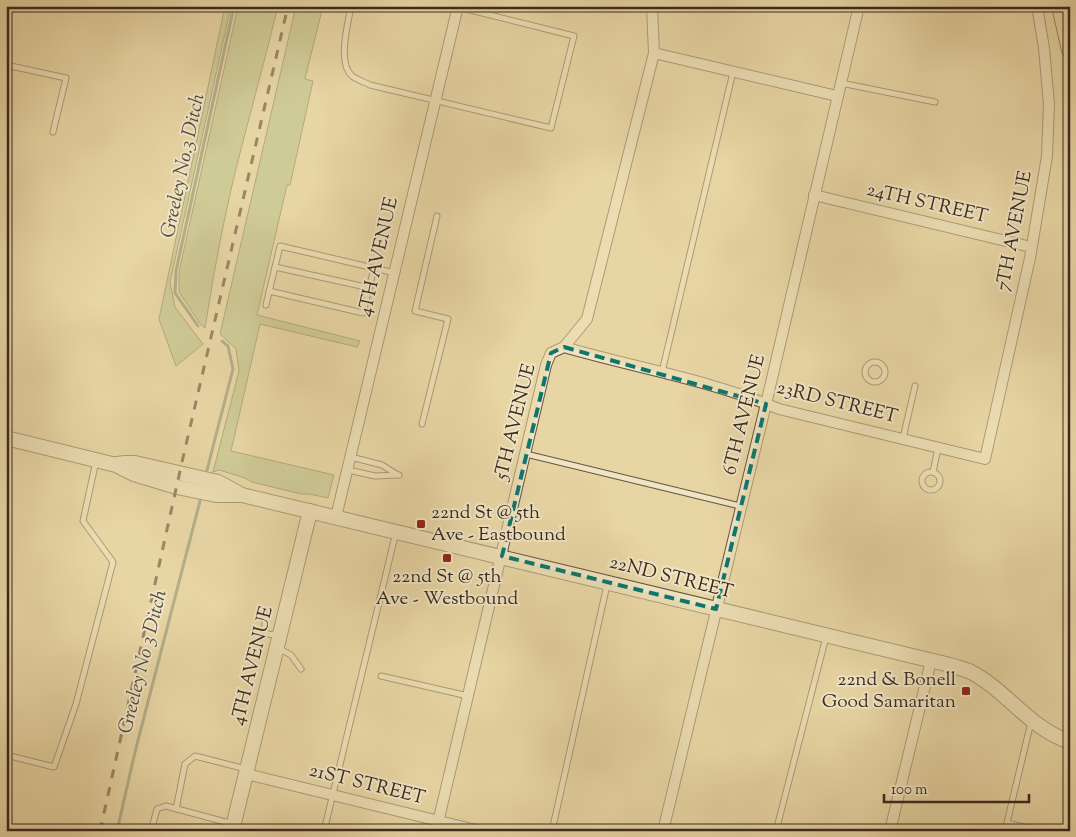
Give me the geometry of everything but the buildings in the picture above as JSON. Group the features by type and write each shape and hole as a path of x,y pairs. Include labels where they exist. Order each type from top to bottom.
{"main road":[{"path":"1060,6 1070,50"}],"street":[{"name":"5TH AVENUE","path":"437,826 546,365 551,353 564,347 587,319 654,53 652,6"},
{"name":"6TH AVENUE","path":"663,831 766,404 859,6"},
{"name":"7TH AVENUE","path":"986,459 1031,247 1047,156 1049,104 1044,48 1037,6"},
{"name":"4TH AVENUE","path":"336,517 458,7"},
{"path":"654,53 837,96"},
{"name":"24TH STREET","path":"814,195 1031,247"},
{"name":"23RD STREET","path":"564,347 754,398 779,409 986,459"},
{"name":"22ND STREET","path":"6,438 116,465 134,474 177,487 216,495 242,495 931,660 968,671 989,684 1031,721 1046,731 1070,742"},
{"name":"4TH AVENUE","path":"233,827 310,511"},
{"path":"890,831 931,660"},
{"name":"21ST STREET","path":"246,772 333,795 437,826 480,831"}],"lane":[{"path":"351,6 346,33 345,65 352,76 370,85 551,128 574,36 458,7"},
{"path":"6,65 66,78 53,132"},
{"path":"662,372 733,71"},
{"path":"841,82 935,102"},
{"path":"422,424 448,319 414,311 437,216"},
{"path":"266,305 280,246 395,273"},
{"path":"275,266 370,288"},
{"path":"269,291 363,312 374,268"},
{"path":"904,438 915,386"},
{"path":"933,472 938,447"},
{"path":"526,454 740,506"},
{"path":"348,470 375,476 399,475 382,465 351,457"},
{"path":"6,755 54,767 76,704 113,562 83,521 96,460"},
{"path":"324,831 396,531"},
{"path":"552,831 608,582"},
{"path":"266,614 264,631 291,655 301,669"},
{"path":"776,831 826,635"},
{"path":"381,676 468,696"},
{"path":"1005,831 1031,721"},
{"name":"21ST STREET","path":"176,809 186,764 195,756 246,772"},
{"path":"151,831 157,809 166,806 233,827"},
{"path":"1007,823 1040,831"}],"highlighted area":[{"path":"564,347 766,404 716,609 502,556 551,353"}],"green space":[{"path":"225,6 231,6 170,282 175,307 203,344 176,366 159,319"},
{"path":"238,6 278,6 239,156 218,252 205,328 179,292 179,272"},
{"path":"296,6 323,6 305,79 313,81 290,185 287,185 257,315 360,341 357,347 260,324 231,451 334,475 328,498 301,494 252,482 219,470 213,472 239,371 236,349 220,334"}],"waterway":[{"name":"Greeley No.3 Ditch","path":"198,326 175,293 176,271 234,6"},
{"path":"207,470 233,369 228,346 222,341"},
{"name":"Greeley No 3 Ditch","path":"117,831 135,752 200,501"}],"railway":[{"path":"100,831 182,462 288,6"}],"place":[{"name":"22nd St @ 5th Ave - Eastbound","path":"421,524"},
{"name":"22nd St @ 5th Ave - Westbound","path":"447,558"},
{"name":"22nd & Bonell Good Samaritan","path":"966,691"}]}
